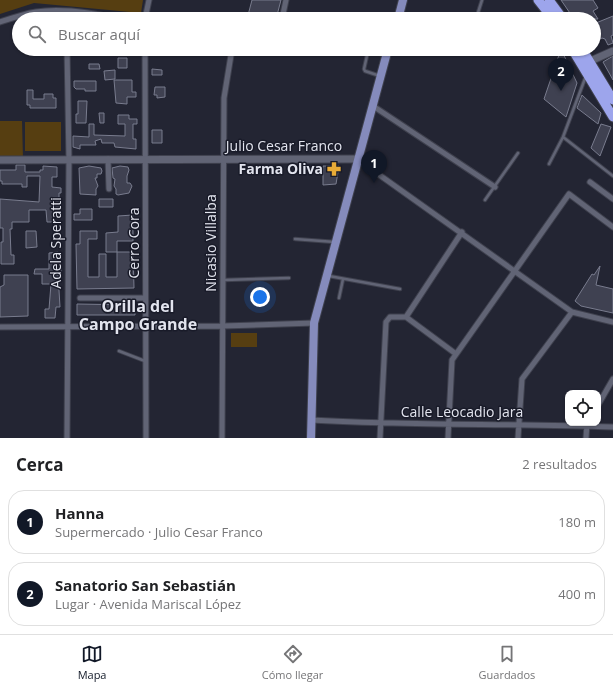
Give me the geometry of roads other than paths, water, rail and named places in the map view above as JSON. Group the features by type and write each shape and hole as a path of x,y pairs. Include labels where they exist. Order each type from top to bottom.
{"highway":[{"path":"538,0 547,12"},
{"path":"549,0 558,12"},
{"path":"577,56 613,100"},
{"path":"584,56 586,67 613,117"}],"main road":[{"path":"400,12 403,0"},
{"path":"311,438 314,323 386,56"}],"street":[{"path":"146,12 149,0"},
{"path":"283,12 286,0"},
{"path":"37,12 73,12"},
{"path":"0,22 12,19"},
{"path":"586,67 613,51"},
{"name":"Adela Speratti","path":"67,56 69,160 67,438"},
{"name":"Cerro Cora","path":"145,56 146,438"},
{"name":"Nicasio Villalba","path":"222,438 224,98 231,56"},
{"path":"372,106 495,186"},
{"name":"Julio Cesar Franco","path":"0,160 357,159 462,232 514,272 572,312 613,322"},
{"path":"108,160 109,189"},
{"path":"590,182 613,199"},
{"path":"448,438 452,360 569,194 613,227"},
{"path":"406,317 462,232"},
{"path":"80,298 145,298"},
{"path":"518,438 522,379 572,312"},
{"path":"380,438 386,322 390,317 406,317 456,354"},
{"path":"0,328 222,326 314,323"},
{"path":"601,400 613,379"},
{"name":"Calle Leocadio Jara","path":"311,420 380,424 565,424"},
{"path":"586,438 587,426"},
{"name":"Calle Leocadio Jara","path":"601,426 613,427"}],"lane":[{"path":"478,12 482,0"},
{"path":"367,56 364,69 365,71 380,76"},
{"path":"548,164 562,137 586,67"},
{"path":"562,137 613,176"},
{"path":"485,200 518,154"},
{"path":"295,239 335,242"},
{"path":"327,276 400,289"},
{"path":"222,280 289,278"},
{"path":"339,298 343,279"},
{"path":"119,351 145,361"}],"place":[{"name":"Sanatorio San Sebastián","path":"561,91"},
{"name":"Farma Oliva","path":"334,169"},
{"name":"Hanna","path":"374,183"}],"district":[{"name":"Orilla del Campo Grande","path":"138,315"}]}
